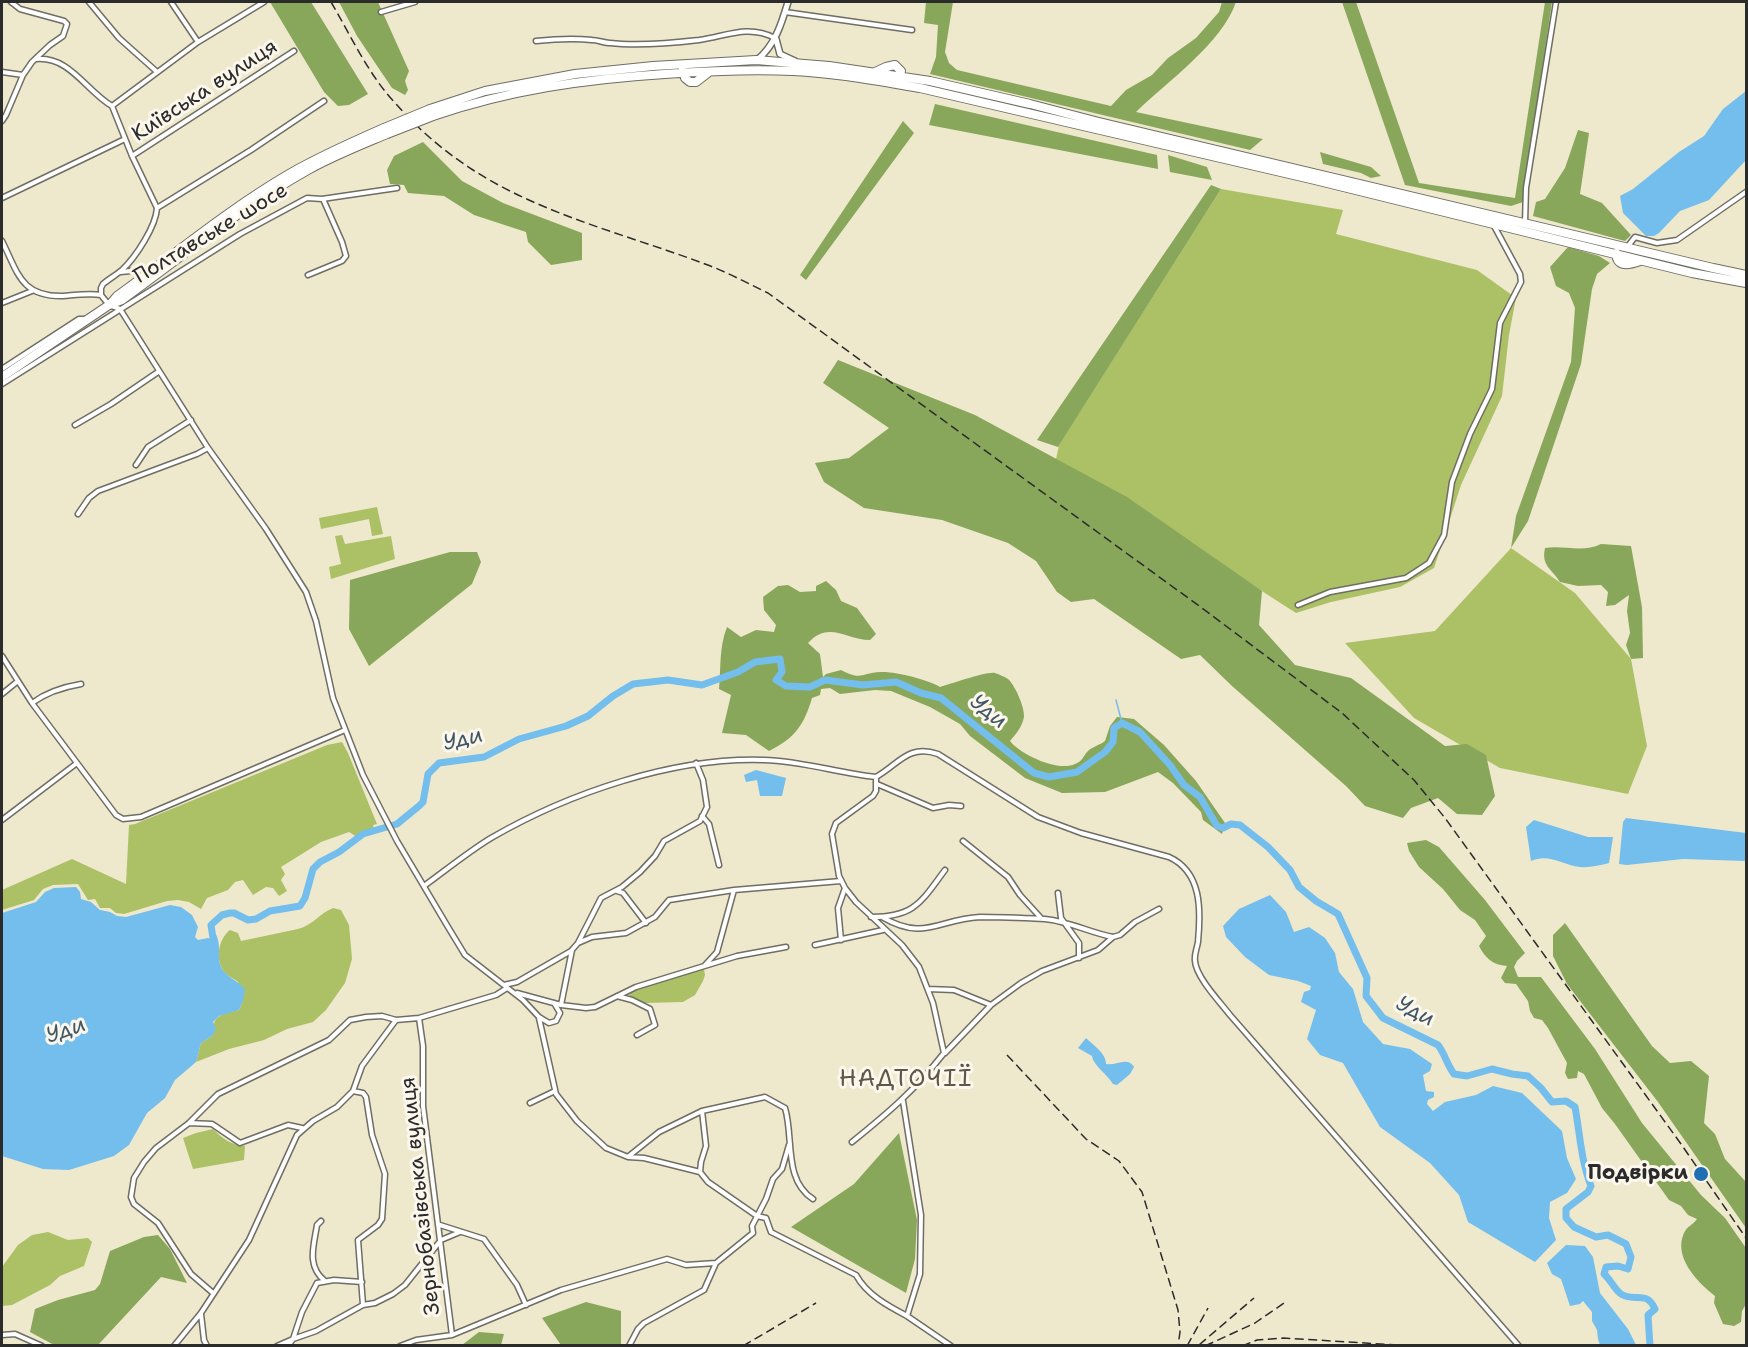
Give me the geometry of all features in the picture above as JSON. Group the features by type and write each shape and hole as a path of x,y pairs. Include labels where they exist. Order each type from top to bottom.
{"highway":[{"path":"2,377 88,320 109,305 117,296 288,175 328,153 485,91 543,79 686,64 756,60 798,62 930,81 1746,275"},
{"path":"683,73 683,67 686,64"},
{"path":"431,113 544,86 626,76 794,71 861,78 932,91 1492,223 1701,275 1746,283"},
{"path":"891,83 901,77"},
{"path":"109,305 122,300 291,179 386,131"},
{"path":"1615,254 1618,250 1626,248"}],"street":[{"path":"2,121 23,75 50,45 63,36 66,22 20,9 11,2"},
{"path":"89,2 114,33 156,71"},
{"path":"171,2 198,42"},
{"path":"112,106 156,71 198,42 264,2"},
{"path":"381,12 415,2"},
{"path":"756,60 764,55 776,38 788,2"},
{"path":"1525,223 1526,188 1556,2"},
{"path":"785,12 912,30"},
{"path":"536,41 595,40 628,44 698,40 747,30 763,32 776,38"},
{"path":"776,38 776,46 780,54 798,62"},
{"name":"Київська вулиця","path":"132,156 294,51"},
{"path":"36,59 49,59 63,65 112,106 132,156 157,208 156,218 147,237 120,272 103,284 101,295 109,305 120,309 207,448 266,529 306,592 316,621 333,698 379,809 465,955 514,992 547,1000 554,1004 586,1008 595,1007 636,987 744,955 786,947"},
{"path":"2,72 23,75"},
{"path":"157,208 324,101"},
{"path":"2,198 125,139"},
{"name":"Полтавське шосе","path":"2,384 250,228 308,198 322,199 397,188"},
{"path":"1626,248 1635,237 1658,243 1677,240 1746,192"},
{"path":"308,275 342,261 346,256 322,199"},
{"path":"1298,605 1330,592 1406,578 1429,563 1444,535 1452,482 1470,434 1492,389 1500,323 1521,282 1520,274 1492,223"},
{"path":"2,241 24,283 32,291 50,296 101,295"},
{"path":"120,272 156,268"},
{"path":"2,303 32,291"},
{"path":"2,369 79,319 88,320"},
{"path":"75,425 158,372"},
{"path":"136,465 148,447 191,420"},
{"path":"78,514 89,498 98,491 197,454 207,448"},
{"path":"2,656 32,703 116,815 123,819 132,819 345,730"},
{"path":"2,694 18,681"},
{"path":"32,703 64,687 81,684"},
{"path":"424,886 489,840 574,798 649,775 696,763 765,760 793,762 876,777 907,754 915,751 930,751 1038,817 1081,833 1134,846 1178,861 1191,875 1198,894 1198,943 1194,962 1207,985 1238,1024 1519,1346"},
{"path":"2,820 77,763"},
{"path":"213,1293 191,1274 158,1223 134,1204 131,1197 134,1178 156,1148 189,1124 218,1094 329,1040 350,1020 382,1016 396,1020 419,1018 496,995 505,987 573,949 601,898 607,893 616,891 647,865 664,841 700,821 706,807 703,780 696,763"},
{"path":"876,777 876,790 873,796 836,824 832,834 841,881 871,917 902,945 919,967 933,1003 944,1053"},
{"path":"877,783 933,808 949,805 961,806"},
{"path":"702,816 709,824 719,865"},
{"path":"963,842 1008,877 1020,895 1042,919"},
{"path":"871,917 906,913 915,908 945,870"},
{"path":"578,943 592,937 626,933 655,917 669,900 734,890 841,881"},
{"path":"842,940 838,908 845,888"},
{"path":"702,968 717,952 734,890"},
{"path":"616,891 623,893 646,923"},
{"path":"1058,893 1061,918 1079,943 1078,958"},
{"path":"882,917 897,926 920,930 979,917 1042,919 1113,937 1120,936 1135,921 1159,909"},
{"path":"815,945 884,929"},
{"path":"852,1142 903,1101 926,1077 944,1053 991,1005 1021,982 1042,971 1098,950 1113,937"},
{"path":"561,1005 573,949"},
{"path":"928,989 954,990 991,1005"},
{"path":"514,992 539,1017 549,1023 556,1022 560,1013 554,1004"},
{"path":"617,996 650,1009 655,1025 637,1035"},
{"path":"539,1017 556,1094 577,1121 606,1148 628,1157 644,1158 700,1172 708,1182 757,1216 766,1218 771,1232 856,1275 861,1284 880,1301 951,1346"},
{"name":"Зернобазівська вулиця","path":"419,1018 423,1046 423,1106 452,1335"},
{"path":"174,1346 201,1313 249,1240 292,1143 303,1129 337,1107 353,1091 362,1066 396,1020"},
{"path":"530,1103 555,1090"},
{"path":"353,1091 363,1093 366,1097 370,1128 386,1174 382,1219 358,1240 363,1305"},
{"path":"628,1157 659,1132 702,1111 765,1097 785,1108 789,1125 791,1159 804,1194 813,1199"},
{"path":"903,1101 921,1215 920,1274 907,1316"},
{"path":"200,1111 203,1118 240,1143 288,1125 303,1129"},
{"path":"700,1172 706,1146 702,1111"},
{"path":"189,1124 210,1123"},
{"path":"629,1346 644,1323 704,1290 716,1263 753,1233 752,1226 773,1179 782,1169 789,1145"},
{"path":"321,1221 317,1225 312,1261 318,1274 325,1281"},
{"path":"439,1225 483,1239 517,1285 526,1305"},
{"path":"277,1346 316,1331 363,1305 375,1303 393,1294 405,1285 441,1240 460,1232"},
{"path":"400,1346 416,1340 452,1335 561,1290 668,1259 686,1265 716,1263"},
{"path":"288,1346 315,1286 325,1281 362,1282"},
{"path":"201,1313 204,1340 207,1346"},
{"path":"2,1335 15,1334 42,1346"}],"green space":[{"path":"270,2 311,2 368,94 349,105 338,106 324,92"},
{"path":"339,2 378,2 409,71 405,81 408,90 405,95 392,88 357,36"},
{"path":"926,2 953,2 945,52 949,63 957,70 1111,106 1126,90 1152,75 1168,58 1196,38 1219,12 1222,2 1236,2 1229,17 1207,47 1136,112 1263,139 1250,150 930,74 936,57 938,25 924,23"},
{"path":"1342,2 1356,2 1419,183 1515,198 1545,2 1552,2 1523,202 1511,206 1405,185"},
{"path":"935,104 1157,155 1158,169 929,125"},
{"path":"903,121 914,133 806,280 800,275"},
{"path":"1578,130 1589,133 1580,194 1602,203 1631,235 1625,241 1533,216 1536,202 1545,199 1565,168"},
{"path":"423,142 462,181 503,203 582,233 582,260 551,265 528,242 526,232 474,215 444,196 408,193 404,185 390,184 387,170 394,156"},
{"path":"1320,152 1371,167 1381,176 1371,178 1361,173 1323,164"},
{"path":"1168,155 1207,167 1212,180 1170,172"},
{"path":"1211,185 1221,189 1058,447 1037,440"},
{"path":"1221,189 1343,210 1336,234 1477,270 1516,298 1502,396 1461,485 1434,568 1400,587 1331,602 1296,613 1056,459 1059,445"},
{"path":"1568,247 1599,256 1610,263 1597,274 1592,289 1581,364 1528,521 1511,548 1516,516 1571,362 1575,308 1569,293 1556,286 1550,267"},
{"path":"838,360 975,415 1127,497 1262,591 1259,625 1295,665 1351,678 1445,746 1467,744 1486,755 1495,796 1482,815 1457,814 1438,798 1411,808 1403,818 1365,806 1346,786 1200,655 1181,659 1094,599 1071,602 1057,592 1036,561 1008,543 942,520 864,508 824,482 815,463 849,458 889,428 823,383"},
{"path":"377,507 383,534 372,536 369,519 321,529 319,518"},
{"path":"342,535 345,544 391,536 395,559 331,579 329,567 341,564 335,536"},
{"path":"1601,544 1631,546 1642,607 1643,658 1631,659 1626,645 1630,633 1627,611 1629,595 1615,605 1606,606 1608,592 1601,585 1578,586 1560,582 1546,563 1545,548 1587,548"},
{"path":"1511,548 1575,593 1631,659 1647,746 1628,794 1500,768 1414,718 1345,643 1435,631"},
{"path":"450,552 477,552 481,562 472,584 369,666 349,629 350,580"},
{"path":"826,581 836,590 841,601 857,608 876,634 870,640 831,632 816,636 808,643 820,654 823,677 841,670 857,676 887,672 903,674 940,687 996,673 1011,682 1023,708 1022,724 1010,741 1031,757 1059,766 1078,763 1086,753 1105,741 1110,726 1117,717 1134,719 1164,745 1196,781 1225,823 1222,834 1203,820 1201,812 1173,783 1158,772 1105,792 1062,793 1025,778 970,736 960,724 930,707 891,691 875,690 840,694 830,688 821,689 820,695 812,698 806,716 792,736 769,751 746,735 722,733 731,695 719,689 721,650 727,627 741,637 756,630 774,632 776,625 764,610 763,597 778,586 788,585 800,592 816,591 816,586"},
{"path":"342,742 377,824 373,825 374,829 357,837 349,832 321,842 281,867 285,874 281,880 287,891 279,896 273,888 266,887 253,895 243,880 235,882 228,890 207,898 201,909 189,902 178,900 124,914 116,913 110,908 100,908 95,899 88,900 78,884 53,885 43,889 34,900 2,910 2,890 72,859 126,884 129,825 327,745"},
{"path":"1426,840 1439,847 1485,900 1525,953 1514,967 1518,977 1541,977 1595,1049 1642,1123 1701,1195 1725,1218 1746,1248 1746,1304 1742,1311 1741,1322 1734,1326 1723,1324 1714,1303 1715,1296 1694,1276 1684,1260 1681,1242 1684,1233 1697,1219 1669,1200 1602,1108 1584,1074 1578,1071 1577,1078 1568,1079 1565,1073 1567,1063 1548,1028 1542,1020 1534,1018 1528,1001 1516,984 1505,983 1501,978 1507,966 1494,962 1481,950 1479,946 1486,936 1475,920 1460,910 1443,889 1419,867 1407,843"},
{"path":"333,908 341,910 349,925 352,959 345,983 326,1010 313,1022 196,1062 201,1043 212,1036 216,1019 239,1010 243,1001 238,982 226,974 220,963 220,945 226,934 230,930 238,933 241,941 298,929"},
{"path":"1565,923 1652,1046 1670,1063 1691,1061 1709,1076 1704,1123 1715,1134 1725,1159 1746,1182 1746,1228 1658,1102 1567,984 1553,956 1553,935"},
{"path":"704,969 703,981 695,995 683,1002 645,1003 632,998 628,993 639,986"},
{"path":"213,1129 228,1141 245,1146 244,1160 193,1169 183,1138"},
{"path":"899,1133 917,1220 915,1259 906,1293 791,1227 854,1184"},
{"path":"48,1232 68,1240 88,1238 92,1242 84,1266 60,1276 50,1285 12,1305 2,1306 2,1267 18,1245 32,1235"},
{"path":"158,1235 170,1249 187,1283 161,1277 98,1345 54,1345 30,1332 35,1309 95,1290 100,1284 110,1251 144,1237"},
{"path":"586,1302 621,1311 621,1345 561,1345 542,1318"},
{"path":"479,1332 504,1334 501,1345 462,1345"}],"water":[{"path":"1746,91 1746,160 1709,200 1680,211 1659,233 1646,236 1623,213 1620,196 1633,189 1679,152 1704,136 1723,109"},
{"path":"756,770 786,778 782,796 760,796 757,780 746,782 744,775"},
{"path":"1626,818 1746,833 1746,861 1683,859 1619,864 1623,822"},
{"path":"1534,820 1588,837 1613,837 1609,863 1584,867 1544,858 1531,861 1526,827"},
{"path":"76,887 81,899 91,902 100,910 117,916 126,917 170,905 181,907 192,915 198,927 195,937 198,940 208,938 213,940 213,930 218,940 222,969 245,989 239,1010 219,1016 213,1022 216,1029 212,1036 201,1043 196,1062 175,1080 165,1098 147,1113 129,1145 114,1156 69,1170 43,1169 2,1156 2,913 36,902 45,892 54,888"},
{"path":"1270,895 1286,912 1294,932 1309,927 1325,938 1335,953 1339,972 1353,989 1363,1022 1383,1044 1410,1049 1432,1064 1430,1071 1423,1075 1426,1091 1434,1092 1434,1097 1428,1100 1427,1104 1433,1111 1445,1102 1476,1095 1493,1086 1522,1093 1562,1131 1567,1158 1576,1179 1567,1193 1550,1202 1549,1218 1556,1240 1535,1262 1468,1222 1459,1195 1430,1163 1380,1127 1343,1063 1320,1055 1307,1039 1316,1010 1301,1002 1304,992 1310,990 1311,986 1269,975 1245,957 1226,937 1223,926 1239,909"},
{"path":"1086,1038 1102,1053 1106,1064 1128,1062 1131,1064 1134,1067 1130,1074 1117,1085 1113,1084 1095,1063 1092,1056 1078,1048"},
{"path":"1566,1245 1585,1246 1593,1257 1600,1293 1628,1329 1636,1345 1600,1345 1597,1330 1592,1321 1592,1312 1583,1301 1570,1306 1561,1279 1552,1274 1547,1263"}],"waterway":[{"name":"Уди","path":"214,945 211,925 222,915 234,913 248,920 256,919 270,911 300,906 305,898 313,869 363,834 397,824 419,806 423,802 428,774 439,763 484,757 519,739 566,726 588,716 613,696 633,684 668,680 702,685 738,672 755,662 780,659 782,672 776,680 786,686 810,687 825,680 863,685 896,682 921,693 941,698 1034,773 1049,777 1077,772 1105,752 1113,742 1114,728 1122,723 1140,732 1170,765 1184,785 1200,797 1217,826 1223,828 1231,824 1240,825 1268,847 1290,870 1299,887 1316,901 1338,914 1367,978 1366,996 1383,1018 1438,1045 1454,1074 1467,1076 1492,1069 1528,1076 1552,1102 1566,1101 1575,1107 1583,1157 1591,1186 1588,1192 1566,1209 1566,1218 1574,1227 1596,1237 1608,1235 1626,1244 1631,1257 1628,1269 1618,1266 1606,1267 1604,1274 1621,1294 1648,1299 1655,1309 1648,1315 1650,1346"},
{"path":"1116,700 1122,723"}],"railway":[{"path":"331,2 369,69 387,94 423,132 463,163 528,200 586,223 713,267 768,293 1202,608 1342,713 1414,780 1445,818 1681,1144 1746,1238"},
{"path":"1007,1055 1086,1139 1119,1161 1142,1192 1178,1310 1180,1332 1178,1346"},
{"path":"1199,1345 1254,1298"},
{"path":"1205,1346 1255,1323 1287,1301"},
{"path":"743,1346 816,1303"},
{"path":"1187,1346 1208,1308"},
{"path":"1242,1346 1257,1340 1283,1338 1414,1346"}],"place":[{"name":"Подвірки","path":"1701,1174"}],"district":[{"name":"НАДТОЧІЇ","path":"906,1080"}]}
